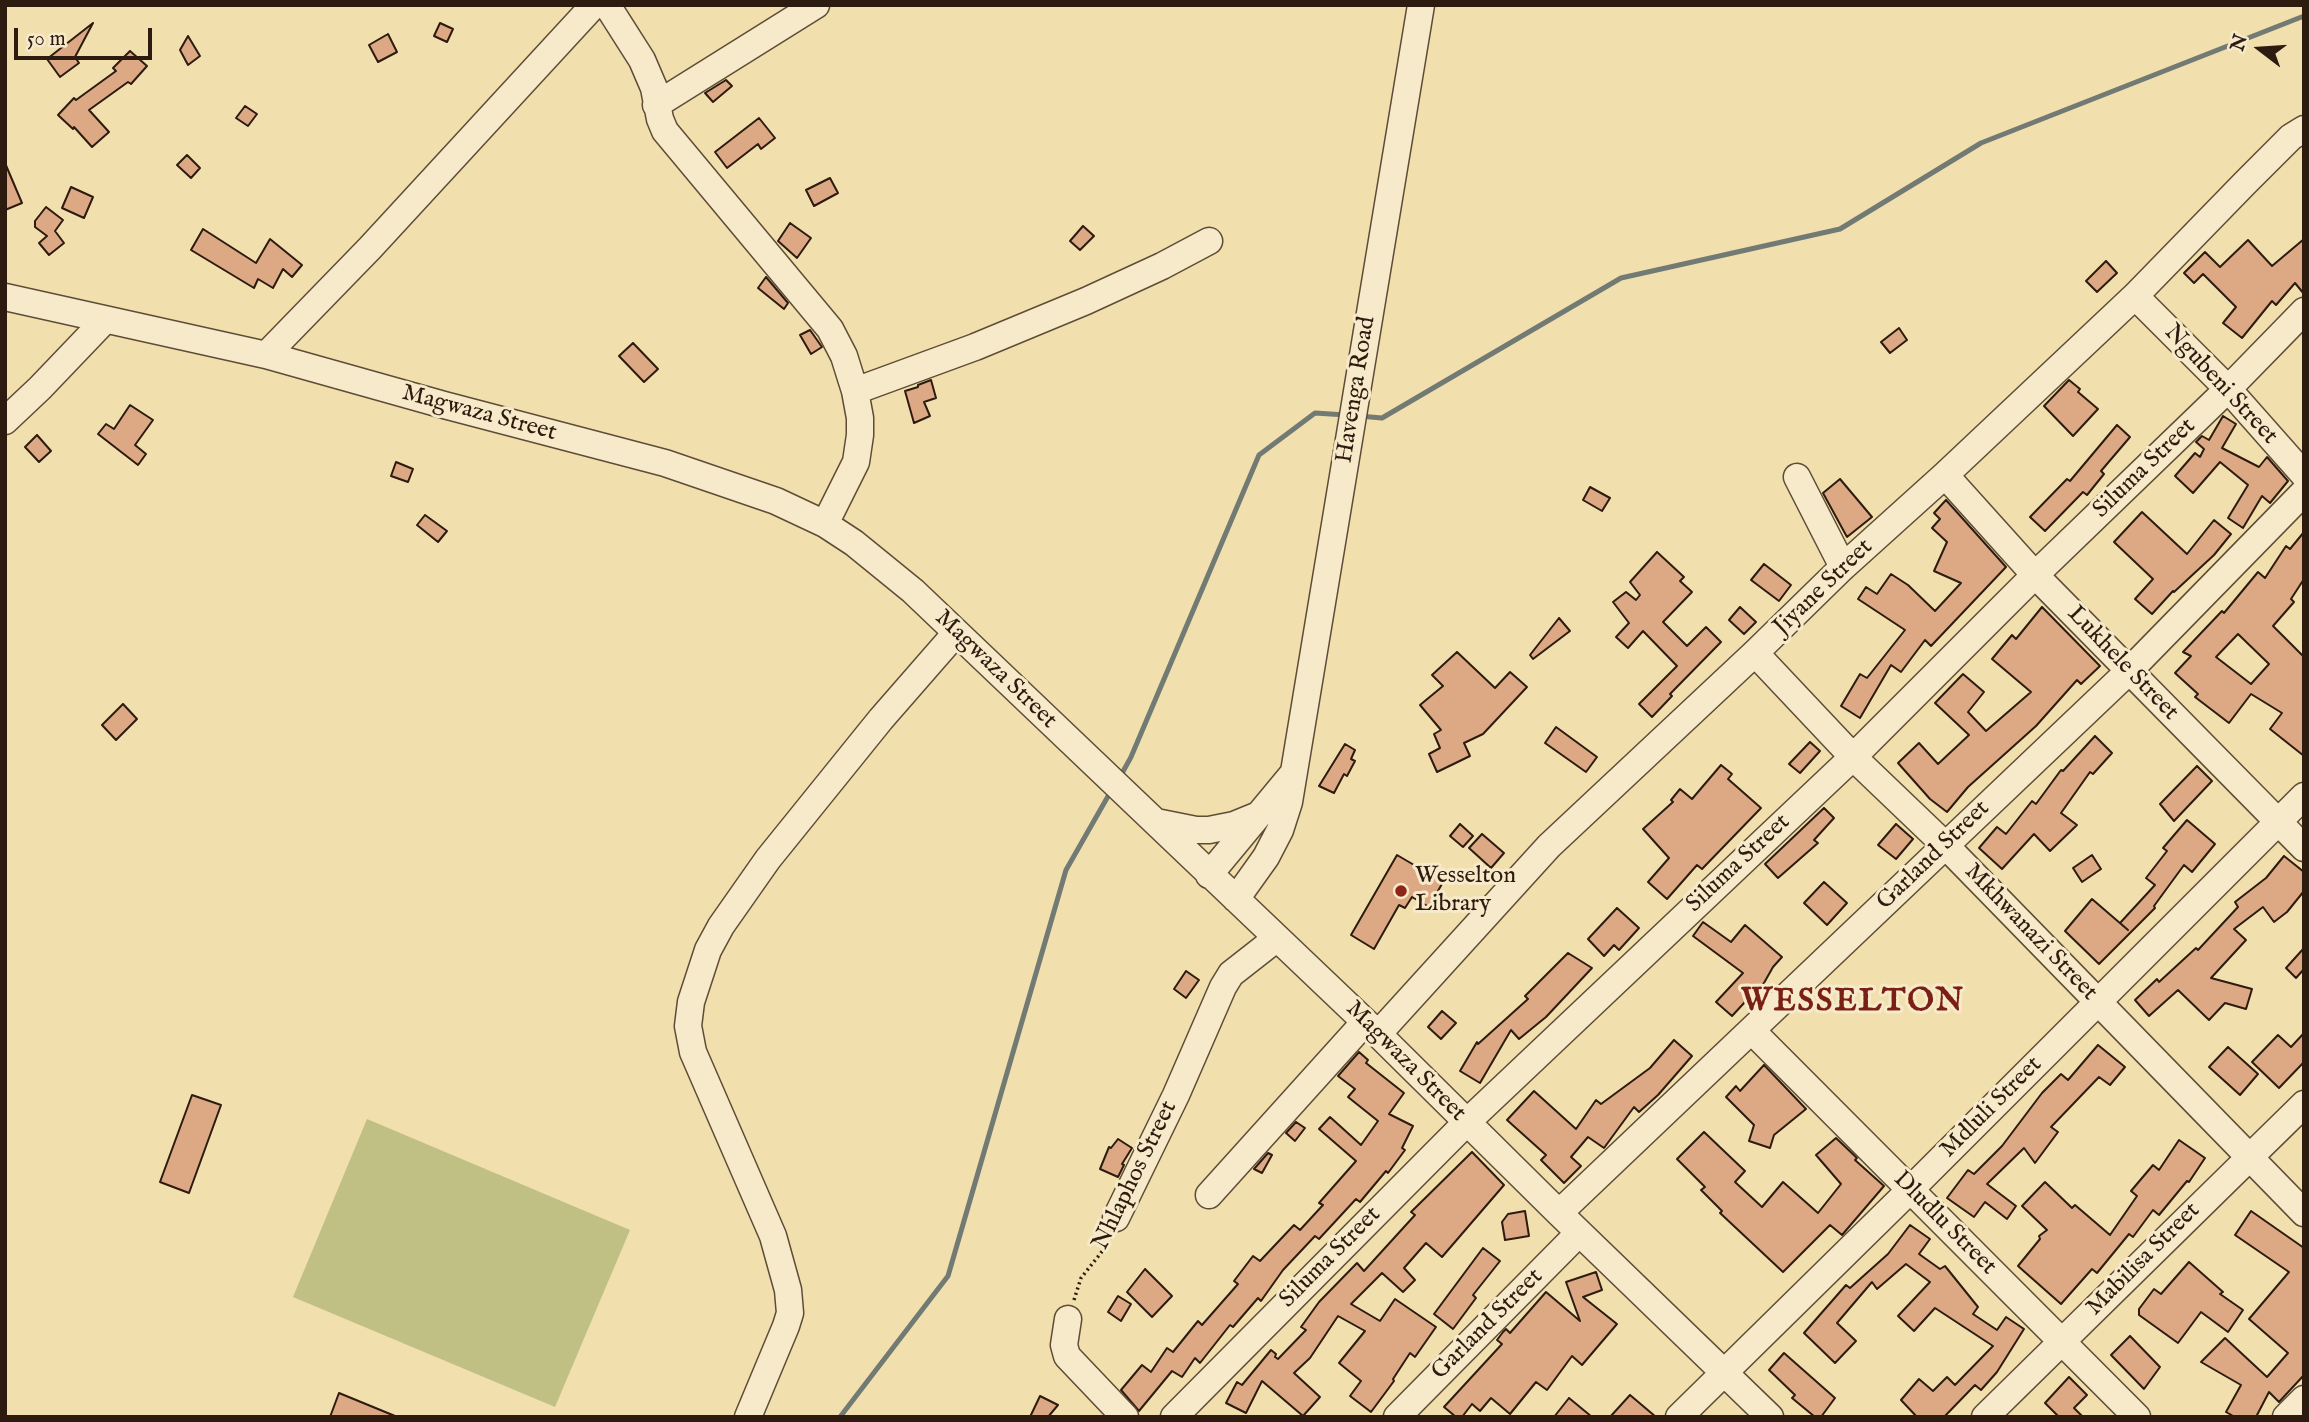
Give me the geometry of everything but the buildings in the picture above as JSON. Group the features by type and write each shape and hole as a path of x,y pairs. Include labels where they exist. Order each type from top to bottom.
{"street":[{"path":"265,355 370,248 594,5"},
{"path":"607,5 642,60 654,88 656,106 665,131 830,329 844,356 855,391 860,435 856,462 825,524"},
{"path":"656,106 816,5"},
{"name":"Havenga Road","path":"1236,899 1266,857 1280,830 1289,802 1421,5"},
{"name":"Jiyane Street","path":"1209,1195 1549,846 1843,567 2135,296 2278,150 2304,129"},
{"path":"855,391 975,347 1086,301 1209,241"},
{"name":"Magwaza Street","path":"8,292 105,320 265,355 665,463 767,498 825,524 854,543 913,591 1372,1028 1466,1123 1770,1417"},
{"name":"Ngubeni Street","path":"2135,296 2228,389 2304,475"},
{"name":"Siluma Street","path":"1174,1417 1466,1123 1853,757 2304,311"},
{"path":"5,421 105,320"},
{"name":"Lukhele Street","path":"1945,475 2035,575 2304,848"},
{"path":"1797,477 1843,567"},
{"name":"Garland Street","path":"1559,1213 2129,671 2304,492"},
{"path":"748,1417 786,1326 790,1312 788,1290 773,1236 693,1052 688,1026 691,1002 708,950 721,926 768,859 881,719 956,633"},
{"name":"Mkhwanazi Street","path":"1755,653 1853,757 1945,845 2304,1213"},
{"name":"Havenga Road","path":"1209,875 1292,775"},
{"name":"Mdluli Street","path":"1679,1417 2304,796"},
{"path":"1147,813 1196,830 1234,825 1261,813"},
{"name":"Nhlaphos Street","path":"1116,1218 1180,1086 1223,986 1231,974 1277,938"},
{"name":"Dludlu Street","path":"1752,1031 2137,1417"},
{"name":"Mabilisa Street","path":"1985,1417 2304,1104"},
{"name":"Garland Street","path":"1396,1417 1579,1233"},
{"path":"1068,1319 1064,1345 1067,1356 1125,1417"},
{"path":"2286,1417 2304,1399"}],"path":[{"name":"Nhlaphos Street","path":"1068,1319 1081,1278 1108,1244 1116,1218"}],"green space":[{"path":"367,1119 630,1230 555,1407 293,1297"}],"waterway":[{"path":"1359,416 1382,418 1621,278 1840,229 1981,143 2304,16"},
{"path":"1120,777 1131,757 1259,455 1315,413 1346,415"},
{"path":"840,1417 948,1276 1066,870 1111,791"}],"place":[{"name":"Wesselton Library","path":"1401,891"}],"district":[{"name":"WESSELTON","path":"1853,1003"}]}
